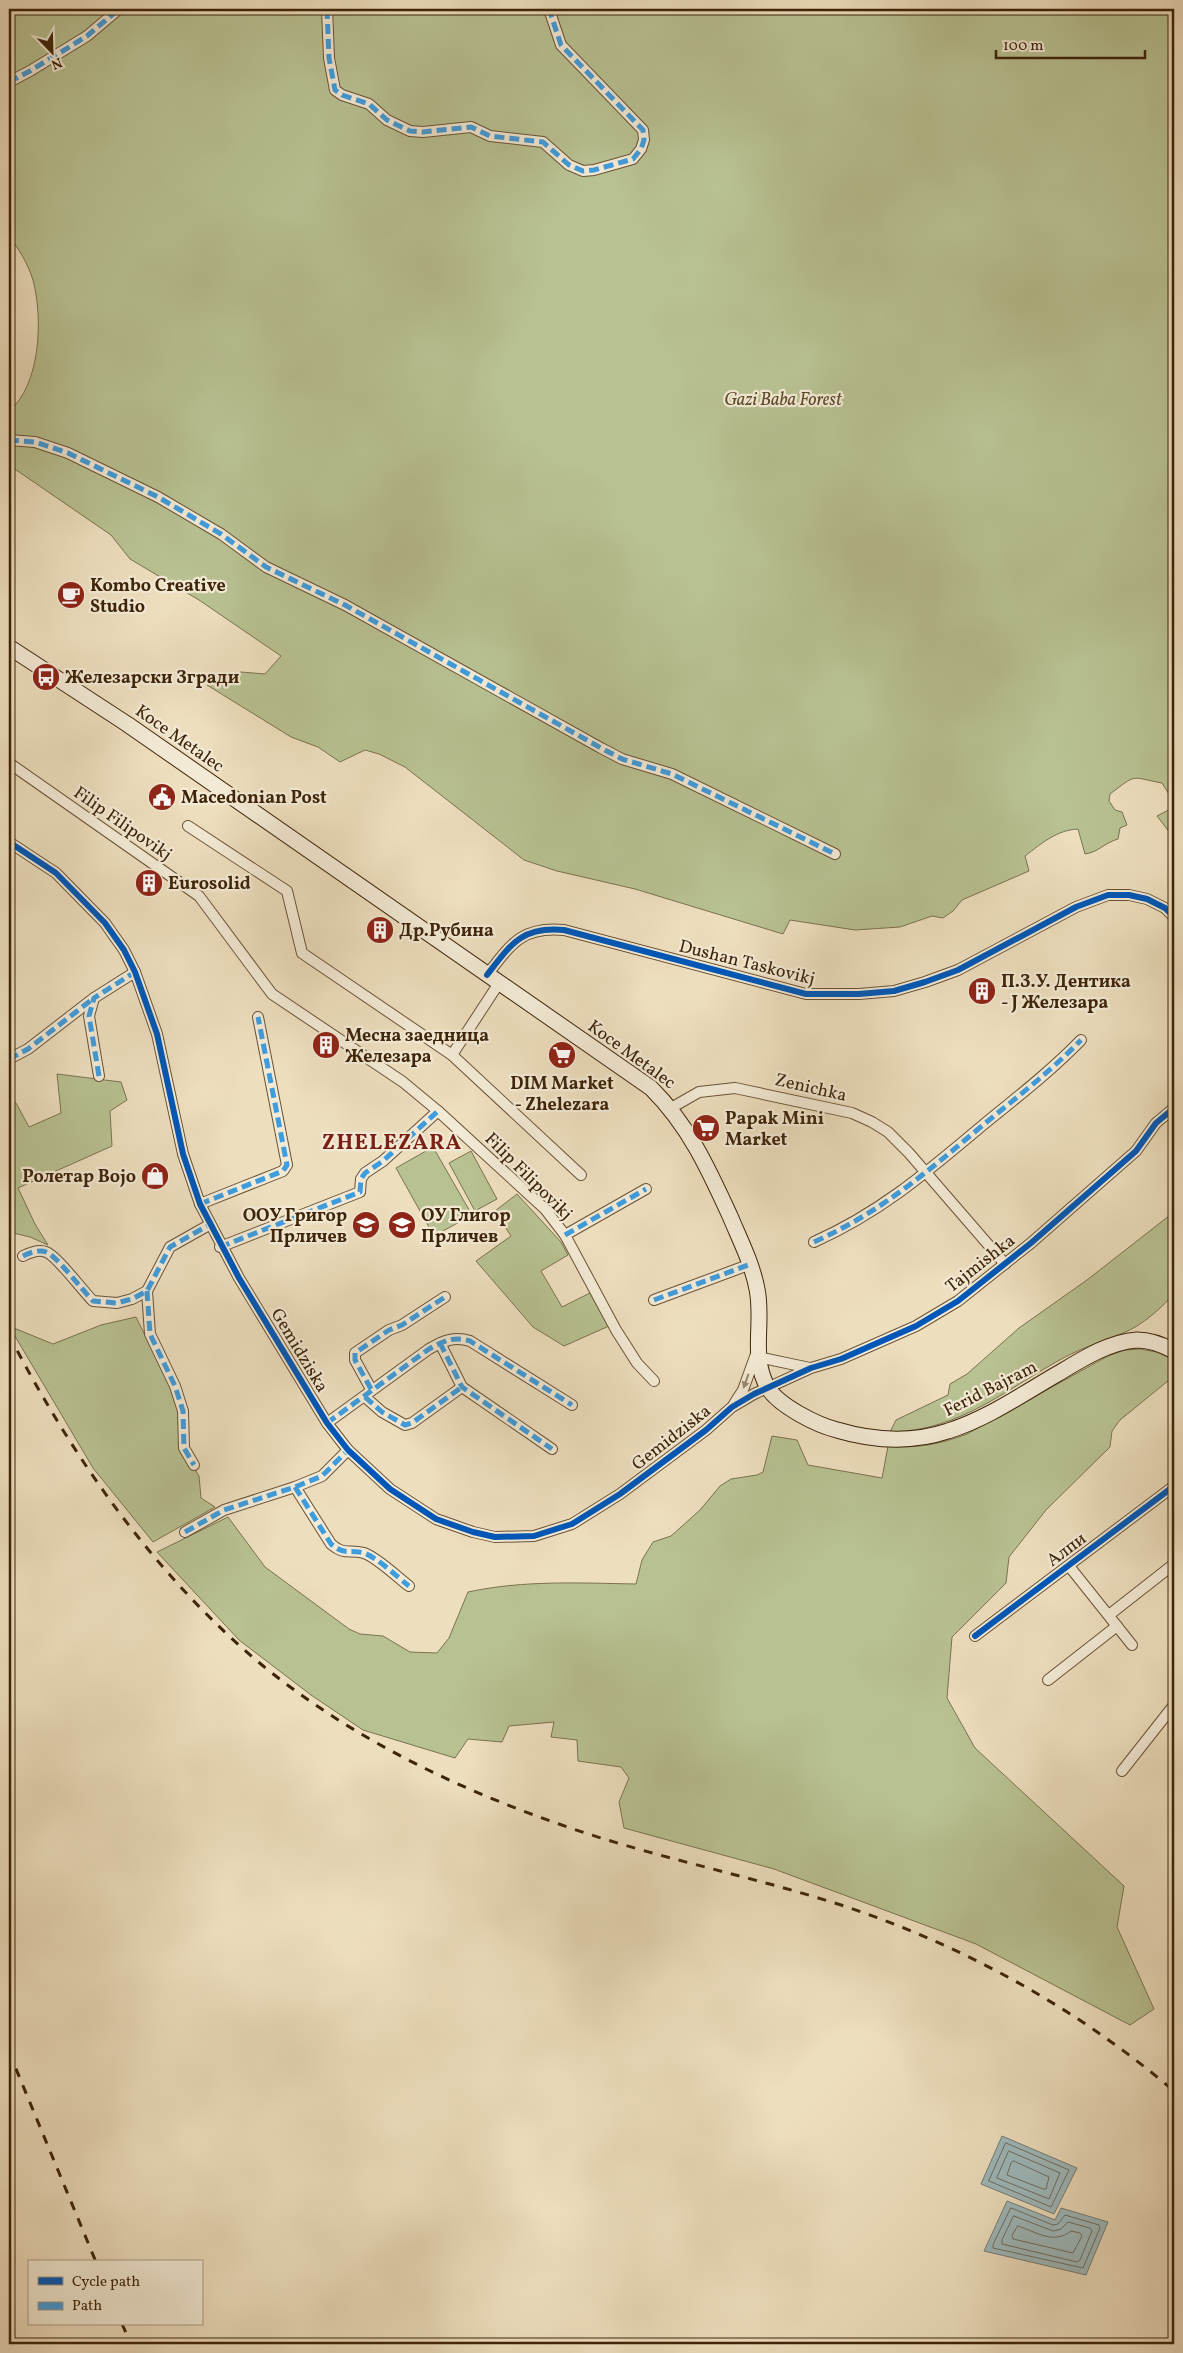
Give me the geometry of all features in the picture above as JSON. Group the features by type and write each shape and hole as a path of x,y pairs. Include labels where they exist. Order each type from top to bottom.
{"street":[{"path":"9,82 87,36 119,9"},
{"path":"327,9 329,58 335,90 342,95 369,104 397,126 410,131 423,132 471,127 490,136 543,142 569,165 583,170 594,170 633,158 641,149 644,140 643,130 562,45 549,9"},
{"path":"9,440 25,440 46,445 68,453 137,486 222,534 266,567 346,605 601,748 622,759 672,774 836,854"},
{"name":"Koce Metalec","path":"9,647 128,724 651,1088 671,1108 695,1144 751,1264 758,1291 759,1325 757,1355 768,1388"},
{"name":"Filip Filipovikj","path":"9,763 199,896 272,994 395,1076 438,1111 544,1209 565,1235 616,1330 637,1364 654,1381"},
{"path":"188,826 287,891 302,953 452,1055 581,1175"},
{"name":"Gemidziska","path":"9,842 56,873 88,904 114,936 135,972 157,1034 184,1154 200,1204 209,1225 327,1423 348,1450 390,1489 436,1519 451,1526 495,1537 534,1536 572,1524 595,1511 706,1430 732,1407 768,1388"},
{"name":"Dushan Taskovikj","path":"493,979 519,939 528,933 545,928 564,930 806,994 859,994 894,991 950,973 1076,907 1108,895 1129,895 1147,899 1165,908 1174,917"},
{"path":"9,1059 28,1049 94,998 135,972"},
{"path":"452,1055 493,979"},
{"path":"94,998 89,1016 99,1076"},
{"path":"200,1204 283,1171 287,1165 258,1017"},
{"path":"814,1242 876,1210 925,1174 1043,1076 1081,1040"},
{"name":"Zenichka","path":"671,1108 699,1092 735,1088 852,1113 888,1132 1005,1264"},
{"name":"Tajmishka","path":"768,1388 811,1368 857,1353 916,1326 958,1301 1005,1264 1136,1151 1156,1123 1174,1108"},
{"path":"220,1246 360,1192 361,1179 365,1173 383,1161 438,1111"},
{"name":"Filip Filipovikj","path":"565,1235 646,1189"},
{"path":"194,1465 184,1448 183,1411 175,1386 150,1334 147,1291 170,1247 209,1225"},
{"path":"23,1256 34,1252 46,1251 55,1258 92,1301 117,1303 132,1299 147,1291"},
{"path":"654,1300 751,1264"},
{"path":"445,1297 389,1330 355,1353 355,1360 368,1393 382,1412 405,1425 412,1423 462,1387"},
{"path":"327,1423 440,1343 457,1338 470,1341 572,1404"},
{"name":"Ferid Bajram","path":"768,1388 776,1398 808,1418 835,1430 866,1438 914,1438 961,1427 1077,1362 1115,1345 1129,1341 1150,1341 1174,1351"},
{"path":"440,1343 462,1387 552,1450"},
{"path":"732,1407 743,1390 757,1355"},
{"name":"Tajmishka","path":"757,1355 811,1368"},
{"path":"185,1532 224,1510 295,1487 322,1476 348,1450"},
{"name":"Алпи","path":"975,1636 1174,1486"},
{"path":"295,1487 331,1544 345,1553 363,1553 409,1586"},
{"path":"1108,1615 1174,1564"},
{"name":"Алпи","path":"1069,1566 1132,1645"},
{"path":"1048,1680 1117,1626"},
{"path":"1122,1771 1174,1705"}],"green space":[{"name":"Gazi Baba Forest","path":"9,9 1174,9 1174,802 1162,783 1138,778 1130,780 1110,794 1109,801 1115,810 1122,812 1127,825 1120,828 1118,839 1085,854 1078,829 1056,835 1025,856 1029,871 962,900 953,911 943,918 932,916 900,927 855,930 790,920 783,934 635,889 557,871 524,860 405,767 379,754 365,750 340,762 318,747 291,737 207,685 241,672 265,674 281,656 199,600 130,559 111,535 9,465 9,411 20,399 28,385 33,368 37,350 38,312 33,280 29,268 9,236"},
{"path":"1174,807 1174,838 1157,816"},
{"path":"57,1074 121,1082 127,1100 110,1111 112,1146 18,1188 35,1224 48,1245 30,1237 9,1232 9,1097 16,1103 29,1127 61,1113"},
{"path":"433,1147 472,1215 434,1236 396,1168"},
{"path":"471,1151 497,1199 475,1211 449,1163"},
{"path":"517,1194 561,1242 568,1255 541,1271 562,1307 590,1293 609,1326 564,1346 533,1327 476,1261 511,1236 495,1211"},
{"path":"1174,1212 1174,1294 1151,1316 1130,1330 1067,1356 983,1406 961,1416 916,1430 890,1432 896,1420 948,1395 950,1384 967,1374 1019,1328 1087,1280"},
{"path":"136,1317 168,1382 178,1407 179,1443 199,1476 201,1498 215,1507 153,1542 93,1468 9,1326 53,1344 101,1325"},
{"path":"1140,1349 1157,1352 1174,1360 1174,1376 1120,1420 1112,1431 1110,1447 1046,1510 1009,1557 1006,1583 952,1637 947,1698 975,1748 1124,1886 1117,1927 1154,2009 1130,2025 976,1944 774,1869 624,1828 619,1802 629,1778 621,1767 578,1761 577,1740 551,1737 554,1722 509,1726 502,1742 468,1739 455,1758 363,1730 311,1695 239,1640 157,1552 228,1517 265,1567 349,1629 360,1634 383,1636 410,1652 437,1653 449,1638 468,1592 531,1584 636,1584 642,1560 653,1542 671,1536 700,1510 720,1486 731,1479 757,1475 763,1472 772,1436 797,1440 808,1465 882,1478 888,1446 928,1445 967,1434 1108,1356 1125,1350"}],"water":[{"path":"1002,2136 1077,2168 1054,2214 981,2184"},
{"path":"1007,2201 1055,2220 1061,2208 1108,2222 1086,2275 984,2251"}],"railway":[{"path":"9,1335 60,1426 119,1513 152,1554 223,1631 262,1665 331,1715 404,1758 480,1794 559,1824 631,1847 777,1886 850,1908 937,1942 1021,1984 1061,2008 1100,2034 1174,2091"},
{"path":"9,2052 95,2260"},
{"path":"123,2326 131,2344"}],"marked path":[{"path":"9,82 87,36 119,9"},
{"path":"327,9 329,58 335,90 342,95 369,104 387,120 410,131 423,132 471,127 490,136 543,142 569,165 583,171 594,170 633,159 641,149 644,140 643,130 561,45 549,9"},
{"path":"9,440 35,442 68,453 158,497 221,534 266,567 345,605 601,748 622,759 672,774 835,854"},
{"path":"99,1076 89,1016 94,998 135,972"},
{"path":"9,1059 28,1049 94,998"},
{"path":"200,1204 283,1171 287,1165 258,1017"},
{"path":"814,1242 861,1218 903,1190 1058,1063 1081,1040"},
{"path":"220,1247 360,1192 361,1179 365,1173 383,1161 438,1111"},
{"path":"565,1235 646,1189"},
{"path":"23,1256 37,1251 46,1252 63,1266 93,1301 117,1303 132,1299 147,1291 170,1247 209,1225"},
{"path":"654,1300 751,1264"},
{"path":"147,1291 150,1334 175,1386 183,1411 184,1448 194,1465"},
{"path":"371,1389 355,1360 355,1353 389,1330 402,1325 445,1297"},
{"path":"327,1423 429,1349 454,1339 470,1341 572,1405"},
{"path":"440,1343 462,1387 552,1449"},
{"path":"365,1397 382,1412 405,1425 412,1423 462,1387"},
{"path":"185,1532 224,1510 295,1487 322,1476 348,1450"},
{"path":"295,1487 331,1544 340,1550 369,1555 409,1586"}],"cycle path":[{"path":"9,842 56,873 105,923 124,950 135,972 157,1034 183,1154 200,1204 239,1278 327,1423 348,1450 390,1489 436,1519 473,1532 495,1537 534,1536 572,1524 620,1494 706,1430 732,1407 754,1394 811,1368 841,1359 916,1326 958,1301 1031,1243 1136,1151 1156,1123 1174,1108"},
{"path":"487,975 503,954 519,939 538,931 564,930 806,994 859,994 894,991 958,970 1076,907 1108,895 1129,895 1147,899 1165,908 1174,917"},
{"path":"975,1636 1174,1486"}],"place":[{"name":"Kombo Creative Studio","path":"71,595"},
{"name":"Железарски Згради","path":"46,677"},
{"name":"Macedonian Post","path":"162,797"},
{"name":"Eurosolid","path":"149,883"},
{"name":"Др.Рубина","path":"380,930"},
{"name":"П.З.У. Дентика - Ј Железара","path":"982,991"},
{"name":"Месна заедница Железара","path":"326,1045"},
{"name":"DIM Market - Zhelezara","path":"562,1055"},
{"name":"Papak Mini Market","path":"706,1128"},
{"name":"Ролетар Војо","path":"155,1176"},
{"name":"ООУ Григор Прличев","path":"366,1225"},
{"name":"ОУ Глигор Прличев","path":"402,1225"}],"district":[{"name":"ZHELEZARA","path":"392,1141"}]}
